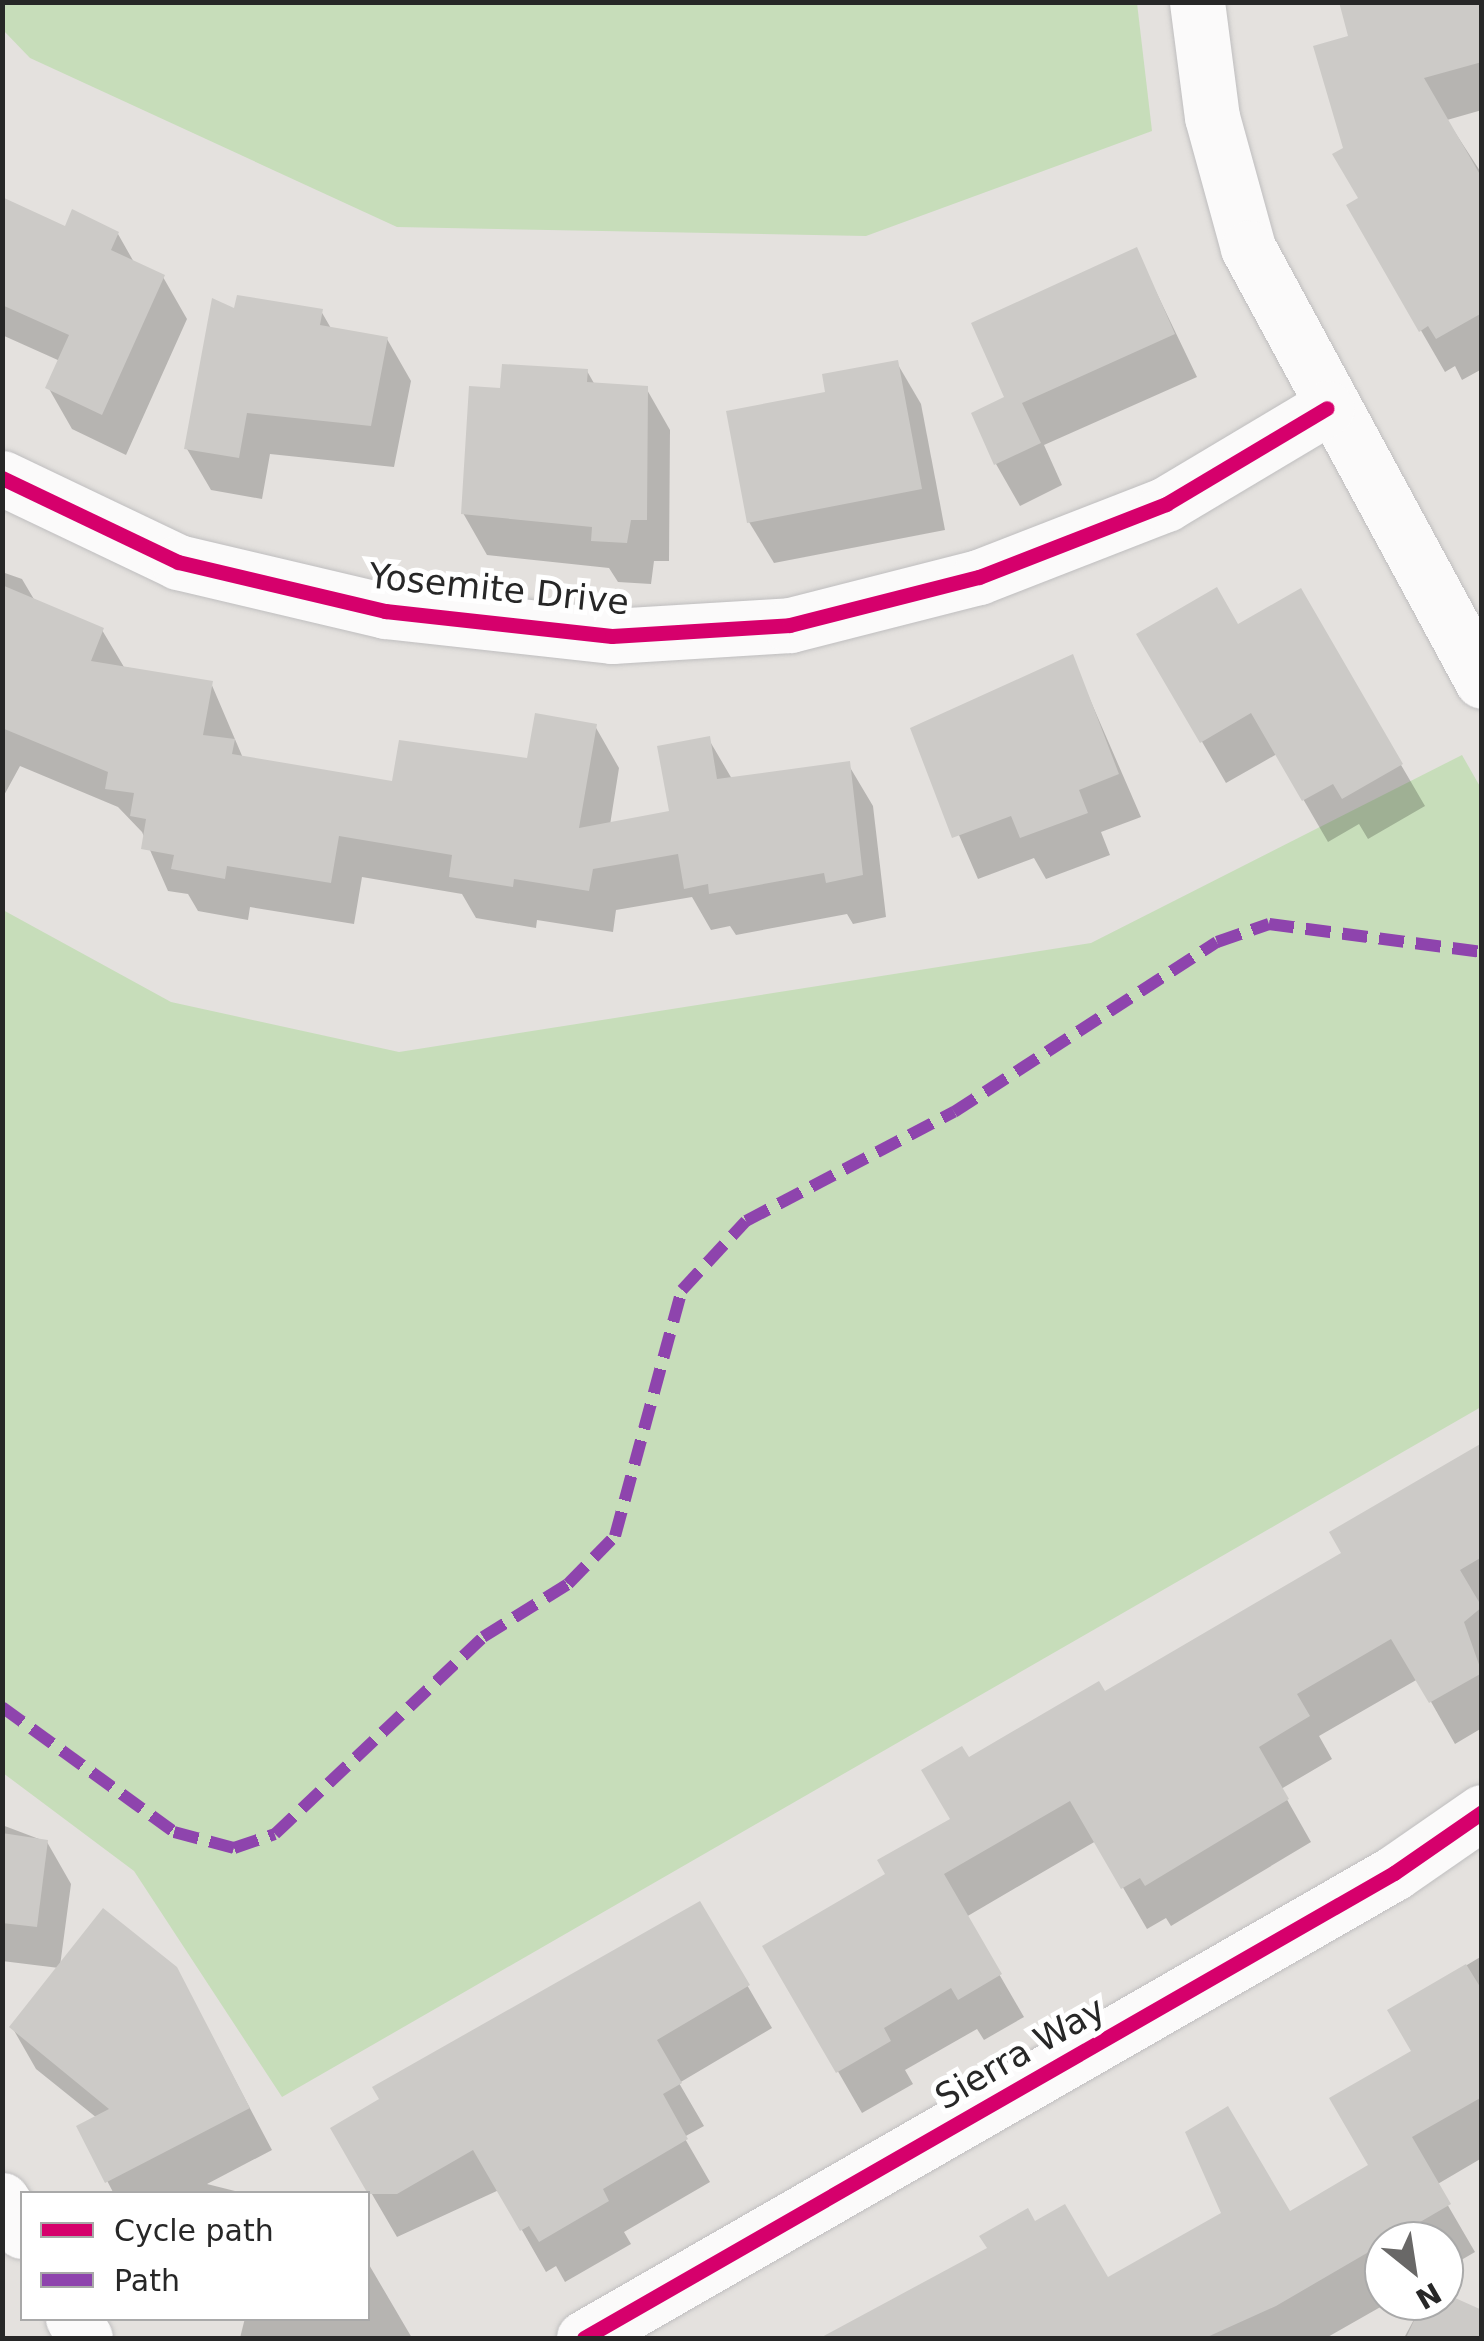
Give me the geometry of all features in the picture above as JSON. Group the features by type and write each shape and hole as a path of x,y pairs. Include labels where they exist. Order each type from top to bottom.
{"street":[{"path":"1197,2 1212,117 1248,248 1327,408 1478,665"},
{"name":"Yosemite Drive","path":"2,478 178,562 384,612 612,636 790,624 979,577 1166,504 1327,408"},
{"name":"Sierra Way","path":"584,2338 1394,1873 1482,1812"},
{"path":"2,2200 20,2228"}],"green space":[{"path":"2,3 1137,3 1152,131 866,236 397,227 30,58 3,30"},
{"path":"1462,755 1482,790 1481,1407 282,2097 134,1871 3,1773 3,910 171,1002 399,1052 1091,943"}],"building":[{"path":"1339,2 1482,2 1482,62 1424,78 1482,178 1482,313 1436,339 1428,326 1419,332 1346,205 1358,198 1332,154 1343,148 1313,46 1348,36"},
{"path":"2,197 65,226 72,209 119,232 111,250 165,275 102,415 45,388 69,335 2,305"},
{"path":"1137,247 1175,334 1022,403 1041,443 994,465 971,413 1004,397 971,323"},
{"path":"237,295 323,309 320,325 388,337 371,426 247,413 239,458 184,449 212,298 234,308"},
{"path":"898,360 922,489 747,523 726,411 825,392 822,374"},
{"path":"502,364 588,369 587,382 648,386 647,520 631,520 627,543 591,541 592,527 461,514 469,386 500,388"},
{"path":"2,585 104,628 91,661 213,681 203,735 235,739 232,754 392,781 399,740 527,758 535,713 597,724 579,828 669,811 657,746 710,736 717,779 850,761 863,875 826,883 824,873 709,894 708,884 684,889 678,854 593,869 589,891 514,879 513,887 449,877 452,855 339,836 331,883 227,866 225,879 171,869 174,855 141,849 146,819 130,816 134,793 105,789 108,772 2,728"},
{"path":"1217,587 1238,624 1301,588 1403,764 1342,799 1333,784 1302,801 1251,713 1200,743 1136,634"},
{"path":"1073,654 1119,774 1079,790 1088,813 1020,838 1011,816 952,838 910,728"},
{"path":"1482,1443 1482,1557 1460,1570 1482,1607 1464,1622 1482,1673 1429,1703 1391,1639 1297,1694 1310,1716 1259,1747 1289,1799 1145,1886 1140,1878 1121,1889 1070,1801 944,1874 1002,1974 958,2000 951,1988 884,2028 891,2041 836,2073 762,1946 885,1874 877,1860 950,1819 921,1770 962,1746 969,1757 1099,1681 1105,1691 1341,1553 1329,1532"},
{"path":"2,1833 48,1840 37,1927 2,1923"},
{"path":"700,1901 750,1985 657,2040 682,2083 663,2094 688,2139 603,2189 609,2201 539,2242 529,2226 520,2231 473,2150 397,2194 366,2191 330,2128 379,2099 372,2087"},
{"path":"103,1908 177,1967 250,2108 105,2183 76,2126 109,2109 9,2027"},
{"path":"1466,1964 1482,1990 1482,2097 1412,2137 1451,2204 1422,2221 1364,2221 1364,2255 1276,2306 1205,2338 820,2338 987,2248 979,2236 1028,2208 1035,2221 1065,2204 1108,2277 1221,2213 1185,2132 1228,2106 1290,2211 1368,2165 1329,2098 1411,2051 1387,2010"},
{"path":"1464,2302 1482,2310 1482,2338 1406,2338 1414,2321 1464,2321"}],"marked path":[{"path":"2,1707 174,1832 234,1848 275,1834 483,1637 568,1584 615,1536 682,1290 746,1221 954,1112 1217,942 1269,924 1482,952"}],"cycle path":[{"path":"2,478 178,562 385,611 612,636 790,625 979,577 1166,504 1327,408"},
{"path":"584,2338 1394,1873 1482,1812"}]}
